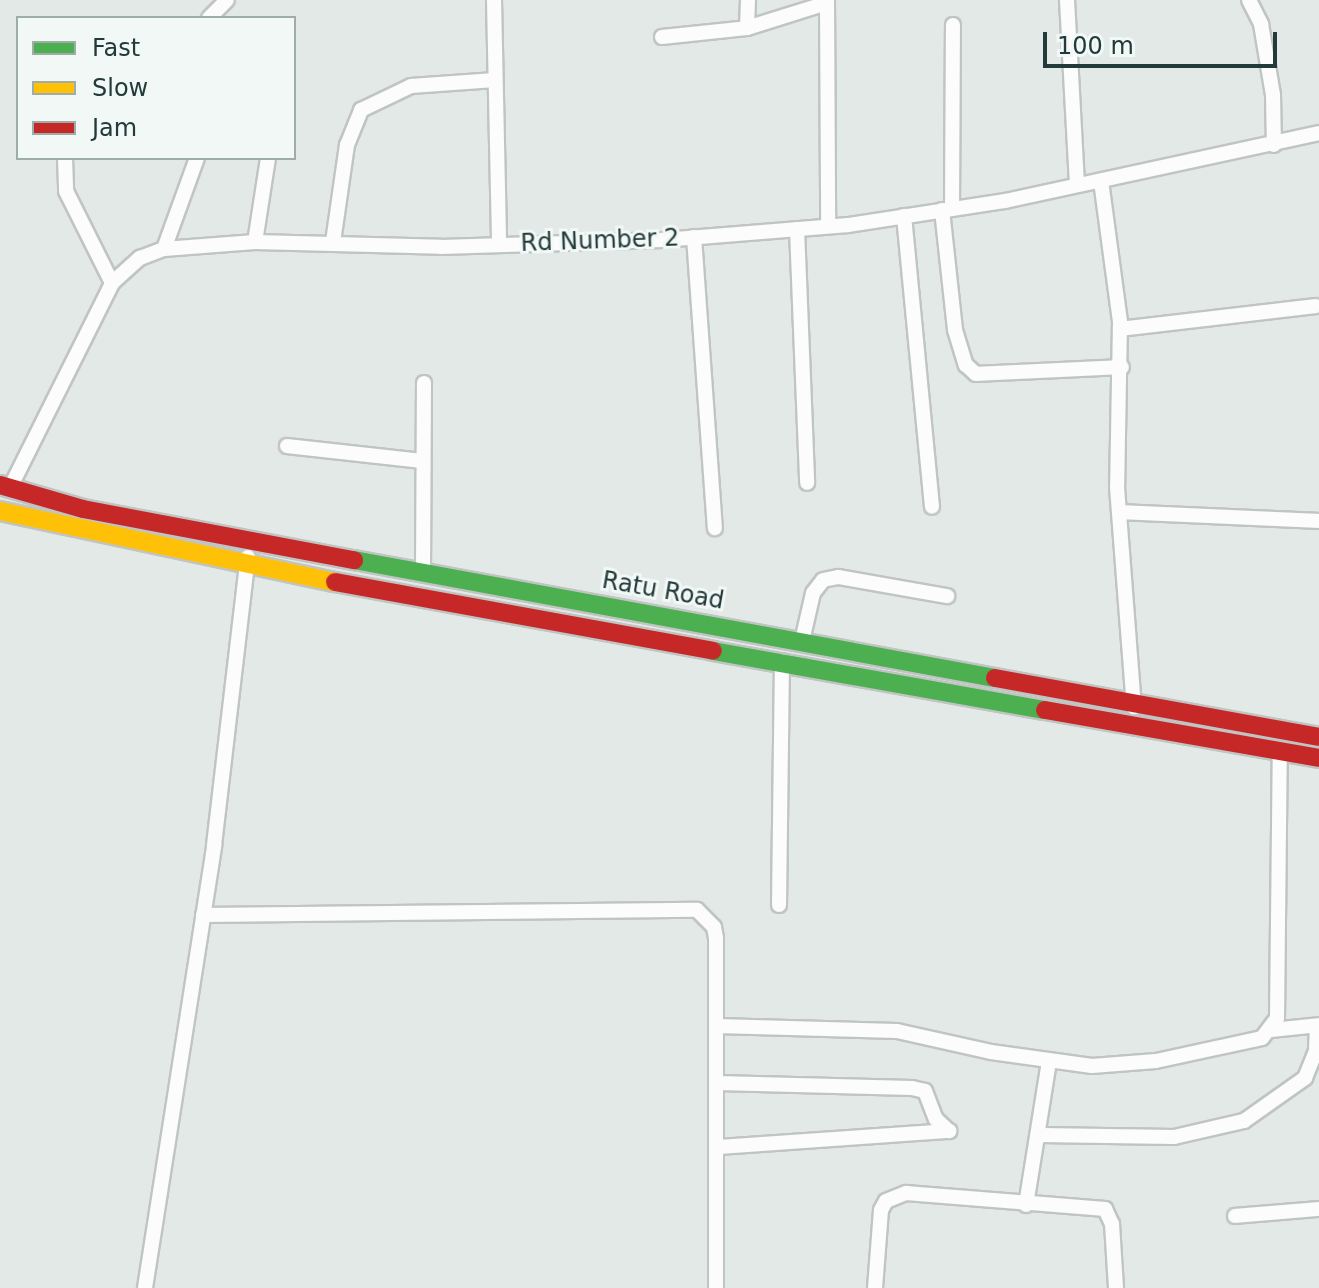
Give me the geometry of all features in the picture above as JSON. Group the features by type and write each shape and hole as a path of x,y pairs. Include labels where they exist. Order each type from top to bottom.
{"main road":[{"name":"Ratu Road","path":"5,487 83,509 250,541 802,641 1134,707 1319,737"},
{"name":"Ratu Road","path":"0,511 246,565 1319,758"}],"street":[{"path":"211,16 227,0"},
{"path":"494,0 499,245"},
{"path":"747,28 748,0"},
{"path":"1067,0 1077,185"},
{"path":"1249,0 1261,24 1273,95 1274,145"},
{"path":"662,37 747,28 827,2 828,226"},
{"path":"953,25 947,209 955,330 966,365 976,374 1122,367"},
{"path":"333,242 347,145 361,110 411,86 495,80"},
{"name":"Rd Number 2","path":"5,487 112,283 140,258 164,249 255,242 499,245 694,237 828,226 947,209 1101,181 1319,133"},
{"path":"65,160 66,191 112,283"},
{"path":"164,249 196,160"},
{"path":"255,242 268,160"},
{"path":"1101,181 1120,329 1120,512 1134,707"},
{"path":"904,216 932,507"},
{"path":"797,229 807,483"},
{"path":"694,237 715,528"},
{"path":"1120,329 1316,306"},
{"path":"423,573 424,383"},
{"path":"287,446 422,461"},
{"path":"1120,512 1319,521"},
{"path":"145,1288 203,915 250,541"},
{"path":"802,641 813,593 823,580 839,577 947,596"},
{"path":"779,905 782,661"},
{"path":"1271,1030 1279,964 1280,751"},
{"path":"203,915 686,907 714,927 719,1147 716,1288"},
{"path":"717,1026 897,1031 1049,1062 1092,1066 1156,1061 1248,1044 1271,1030 1318,1026 1316,1051 1305,1078 1244,1121 1174,1137 1040,1135"},
{"path":"1026,1205 1040,1135 1049,1062"},
{"path":"718,1083 912,1088 925,1091 936,1119 949,1131 719,1147"},
{"path":"875,1288 881,1210 894,1196 970,1194 1026,1205 1105,1209 1112,1224 1116,1288"},
{"path":"1235,1216 1319,1209"}],"traffic: fast":[{"path":"354,560 995,678"},
{"path":"713,651 1045,710"}],"traffic: slow":[{"path":"0,511 335,582"}],"traffic: jam":[{"path":"0,485 83,509 354,560"},
{"path":"335,582 713,651"},
{"path":"995,678 1319,737"},
{"path":"1045,710 1319,758"}]}
